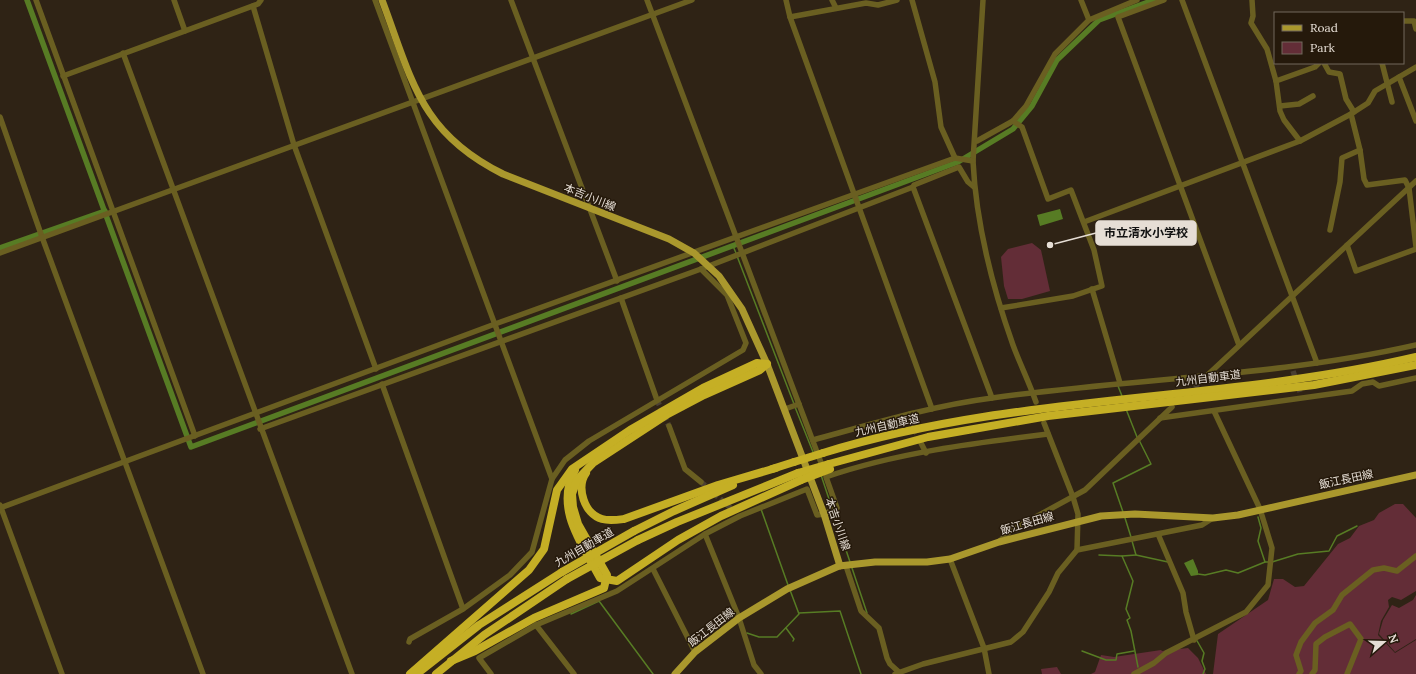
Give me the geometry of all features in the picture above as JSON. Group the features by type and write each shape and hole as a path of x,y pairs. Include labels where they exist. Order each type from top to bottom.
{"highway":[{"name":"九州自動車道","path":"418,674 479,625 564,576 634,531 710,495 794,462 847,446 925,428 1047,408 1313,376 1375,366 1416,357"},
{"path":"410,674 529,570 544,549 557,490 572,469 582,461 666,408 703,388 757,363 767,364"},
{"path":"451,661 475,651 534,618 604,588 607,575 578,524 572,507 572,494 577,480 593,463 668,414 704,395 760,370 767,364"},
{"name":"九州自動車道","path":"436,674 484,635 564,576 677,522 800,476 885,448 943,434 1048,416 1130,408 1314,385 1416,365"},
{"path":"582,461 574,470 569,484 566,504 573,526 600,578 617,581 678,540 721,516 800,476"},
{"path":"593,463 584,476 581,487 584,501 591,512 600,518 611,520 624,519 718,485 776,468"}],"main road":[{"name":"本吉小川線","path":"382,0 420,98 431,117 447,136 477,160 503,174 669,239 694,253 710,265 729,287 742,309 767,364 843,566"},
{"name":"飯江長田線","path":"675,674 695,652 738,618 788,588 843,566 874,562 927,562 950,559 999,542 1101,516 1135,514 1213,518 1238,515 1416,475"}],"street":[{"path":"36,0 195,436"},
{"path":"174,0 185,31"},
{"path":"375,0 552,479"},
{"path":"511,0 588,208 617,281"},
{"path":"491,674 479,658 536,625 617,591 705,534 740,516 808,489 817,515 824,514 837,508 813,440 647,0"},
{"path":"0,252 692,0"},
{"path":"786,0 790,17 932,409"},
{"path":"832,0 836,8"},
{"path":"790,17 866,2 896,0"},
{"path":"912,0 935,82 941,127 958,158"},
{"path":"983,0 971,161 974,187 993,284 1036,402"},
{"path":"1081,0 1089,20"},
{"path":"978,141 1014,121 1026,106 1055,54 1089,20 1137,0"},
{"path":"1164,0 1118,17 1239,345"},
{"path":"1182,0 1293,295 1317,363"},
{"path":"1252,0 1253,16 1251,22 1266,49 1276,81 1284,120 1300,141"},
{"path":"63,76 256,3 294,145 376,369"},
{"path":"1404,21 1414,21 1416,29"},
{"path":"123,53 260,429 352,674"},
{"path":"1276,81 1317,64"},
{"path":"1325,64 1329,72 1340,74 1346,99 1353,113 1364,179 1367,185 1405,180 1409,188 1416,248 1356,272 1347,245"},
{"path":"1382,64 1392,102"},
{"path":"1084,222 1300,141 1353,113 1368,103 1375,91 1416,68"},
{"path":"1399,77 1416,121"},
{"path":"1280,106 1299,104 1313,96"},
{"path":"0,117 42,237 203,674"},
{"path":"1001,308 1073,296 1102,286 1094,250 1071,190 1048,199 1020,126 1014,121"},
{"path":"1330,230 1340,182 1342,158 1360,150"},
{"path":"62,674 0,507 180,442 495,324 854,195 958,158 971,161"},
{"path":"260,429 701,269 741,252 913,187 914,185 959,167 968,182 974,187"},
{"path":"1200,382 1416,181"},
{"path":"913,187 992,398"},
{"path":"408,642 410,639 463,609 510,575 532,552 552,479 565,460 589,441 743,350 746,343 727,295 701,269"},
{"path":"1092,289 1120,382"},
{"path":"621,298 657,400"},
{"path":"813,440 908,418 932,409 992,398 1120,382 1205,378 1292,369 1317,363 1373,355 1416,345"},
{"path":"1160,418 1302,399 1352,391 1362,384 1373,382 1379,386 1416,378"},
{"path":"382,384 463,609"},
{"path":"1300,392 1302,399"},
{"path":"785,409 799,404"},
{"path":"999,542 1010,531 1085,490 1172,407"},
{"path":"1134,674 1154,663 1166,653 1194,640 1212,628 1246,612 1268,585 1272,548 1260,509 1214,411"},
{"path":"1044,423 1073,497 1078,514 1077,550"},
{"path":"669,426 685,469 701,482"},
{"path":"826,477 855,467 926,453 1048,434"},
{"path":"921,443 926,453"},
{"path":"734,510 740,516"},
{"path":"843,566 861,610 879,628 890,664 897,673 923,664 1011,642 1023,632 1049,592 1058,573 1077,550 1202,526 1213,518"},
{"path":"705,534 738,618 754,665 761,674"},
{"path":"1158,534 1183,593 1186,612 1194,640"},
{"path":"1299,674 1301,670 1296,655 1300,642 1314,623 1333,610 1342,595 1373,570 1384,568 1397,571 1416,556"},
{"path":"950,559 984,648 989,674"},
{"path":"653,569 695,652"},
{"path":"1312,674 1315,670 1316,644 1325,637 1350,624 1361,639 1347,674"},
{"path":"536,625 574,674"}],"green space":[{"path":"1032,243 1041,250 1050,291 1022,299 1008,299 1004,286 1001,257 1008,249"},
{"path":"1395,504 1403,504 1416,518 1416,591 1401,600 1392,597 1388,600 1389,607 1381,621 1378,635 1395,653 1416,640 1416,674 1213,674 1218,634 1268,600 1274,579 1283,579 1295,587 1304,586 1338,544 1350,538 1359,526 1374,520 1379,513"},
{"path":"1416,595 1416,639 1395,652 1379,634 1383,620 1392,605 1399,608 1413,600"},
{"path":"1188,648 1198,658 1206,674 1091,674 1095,672 1101,655 1114,657 1161,650"},
{"path":"1057,667 1061,674 1042,674 1041,669"}],"shaded area":[{"path":"1060,209 1063,219 1040,226 1037,215"},
{"path":"1193,559 1198,575 1191,576 1184,563"}],"waterway":[{"path":"27,0 191,447 958,162 1013,129 1032,106 1057,60 1099,20 1154,0"},
{"path":"0,248 105,211"},
{"path":"733,246 736,253"},
{"path":"737,256 794,404"},
{"path":"1118,386 1122,396"},
{"path":"795,407 813,452"},
{"path":"1126,409 1137,437"},
{"path":"1123,512 1113,483 1151,464 1139,440"},
{"path":"821,475 850,562"},
{"path":"761,509 788,585"},
{"path":"1258,517 1261,528 1258,541 1265,562 1268,562"},
{"path":"1125,518 1131,537"},
{"path":"1272,562 1298,554 1329,551 1337,536 1357,526"},
{"path":"1132,541 1136,555 1168,562"},
{"path":"1099,555 1122,556"},
{"path":"1136,555 1122,556 1133,581 1126,609 1130,618 1127,620 1131,631 1138,667"},
{"path":"1198,574 1205,575 1226,570 1238,573 1265,562"},
{"path":"852,568 867,613"},
{"path":"747,633 759,637 777,637 799,614 790,590"},
{"path":"571,614 599,601 653,674"},
{"path":"799,613 840,611 861,674"},
{"path":"786,628 794,639 793,641"},
{"path":"1196,639 1204,653 1202,661 1205,669 1203,674"},
{"path":"1082,651 1106,660 1116,660 1117,654 1134,651"}],"tunnel":[{"path":"1293,371 1300,392"},
{"path":"1188,393 1200,382"},
{"path":"657,400 669,426"},
{"path":"910,421 921,442"},
{"path":"701,482 734,511"}],"place":[{"name":"市立清水小学校","path":"1050,245"}]}
